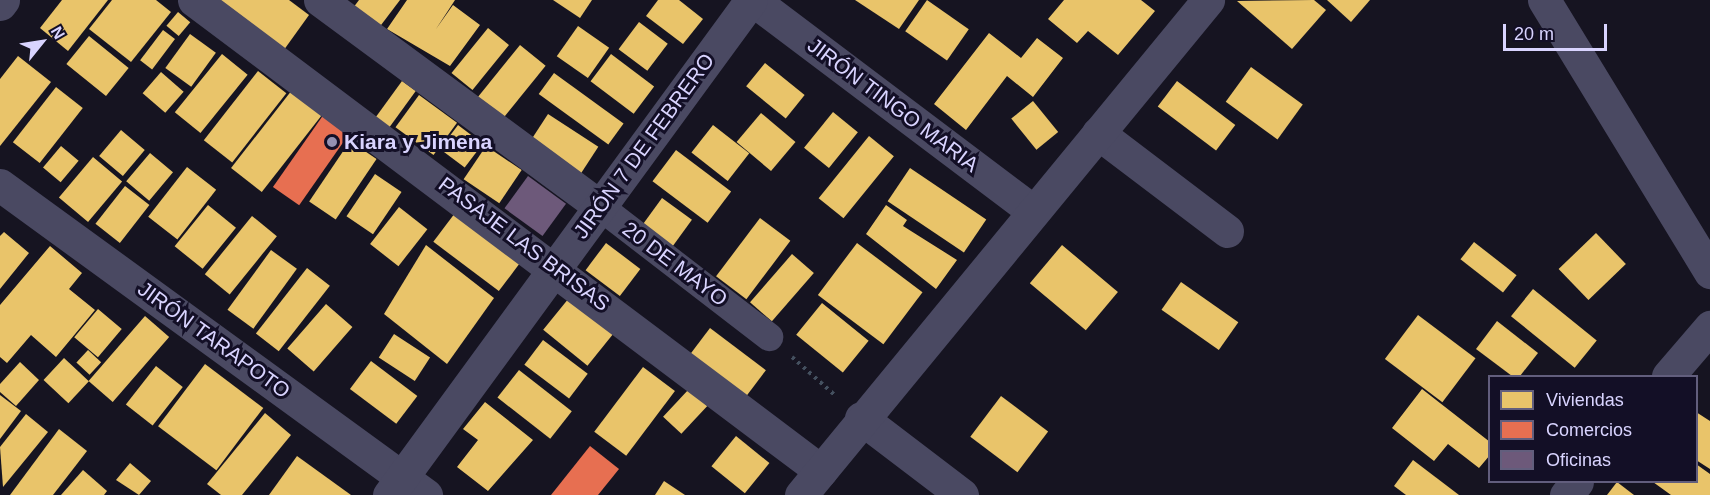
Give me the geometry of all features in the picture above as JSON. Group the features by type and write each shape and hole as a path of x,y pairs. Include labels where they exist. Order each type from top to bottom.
{"street":[{"path":"0,4 3,0"},
{"name":"PASAJE LAS BRISAS","path":"195,0 556,267 811,483"},
{"name":"20 DE MAYO","path":"320,0 599,206 770,337"},
{"name":"JIRÓN 7 DE FEBRERO","path":"406,488 599,206 752,0"},
{"name":"JIRÓN TINGO MARIA","path":"752,0 1033,211"},
{"path":"1544,0 1710,272"},
{"path":"811,483 861,418 1098,133 1198,4"},
{"path":"1098,133 1227,231"},
{"name":"JIRÓN TARAPOTO","path":"0,185 406,488"},
{"path":"1669,375 1710,327"},
{"path":"861,418 962,495"},
{"path":"1566,495 1576,483"}],"path":[{"path":"770,337 861,418"}],"building: Viviendas":[{"path":"62,0 108,0 68,51 40,28"},
{"path":"112,0 156,0 171,12 131,62 89,29"},
{"path":"207,0 289,0 309,15 281,54"},
{"path":"359,0 400,0 375,33 350,12"},
{"path":"407,0 455,0 436,29 453,5 480,25 450,66 387,29"},
{"path":"553,0 592,0 580,18"},
{"path":"658,0 679,0 703,19 683,44 646,16"},
{"path":"855,0 919,0 899,29"},
{"path":"927,0 969,29 947,60 905,31"},
{"path":"1064,0 1141,0 1155,11 1118,55 1088,31 1077,43 1048,19"},
{"path":"1314,0 1326,10 1292,49 1237,1"},
{"path":"1327,0 1370,0 1351,22"},
{"path":"178,12 190,22 179,36 166,26"},
{"path":"639,22 668,44 647,71 619,49"},
{"path":"578,26 609,48 588,78 557,56"},
{"path":"488,28 509,45 472,90 451,73"},
{"path":"163,30 175,39 152,69 140,60"},
{"path":"989,33 1021,58 1037,38 1063,58 1033,97 1007,76 966,130 934,104"},
{"path":"190,34 216,53 191,87 165,68"},
{"path":"89,36 129,68 106,96 66,64"},
{"path":"520,45 546,66 500,122 475,101"},
{"path":"222,54 248,75 200,133 175,112"},
{"path":"611,54 654,86 634,114 591,81"},
{"path":"18,56 51,82 0,146 0,79"},
{"path":"765,63 805,95 786,118 746,86"},
{"path":"1251,67 1303,105 1278,139 1226,102"},
{"path":"258,71 286,93 232,163 204,140"},
{"path":"161,72 184,92 165,113 143,93"},
{"path":"554,73 624,124 608,145 539,94"},
{"path":"402,81 416,91 389,128 375,118"},
{"path":"1177,81 1235,125 1216,150 1158,107"},
{"path":"56,87 83,108 40,163 13,142"},
{"path":"292,90 323,114 262,192 231,168"},
{"path":"419,95 457,123 434,155 395,127"},
{"path":"1033,101 1058,132 1036,150 1011,119"},
{"path":"833,112 858,132 829,168 804,148"},
{"path":"761,113 795,142 771,171 737,142"},
{"path":"548,114 598,147 579,176 529,143"},
{"path":"458,125 483,144 465,168 440,149"},
{"path":"713,125 749,153 728,181 691,153"},
{"path":"121,130 145,150 123,176 99,156"},
{"path":"869,136 894,156 844,218 819,198"},
{"path":"350,141 377,159 336,219 309,202"},
{"path":"61,146 79,161 61,182 43,167"},
{"path":"486,146 522,170 499,203 464,179"},
{"path":"676,150 731,192 708,223 653,181"},
{"path":"150,153 173,172 149,201 126,181"},
{"path":"93,157 122,181 88,222 59,198"},
{"path":"187,167 216,190 177,239 148,217"},
{"path":"910,168 986,219 964,253 888,201"},
{"path":"375,174 402,192 373,234 346,216"},
{"path":"125,186 149,205 120,243 95,224"},
{"path":"662,198 692,220 672,247 642,226"},
{"path":"208,205 236,228 203,269 175,246"},
{"path":"886,205 907,220 903,226 957,260 936,289 866,234"},
{"path":"399,207 427,229 398,266 370,244"},
{"path":"455,213 520,262 499,291 433,242"},
{"path":"252,216 277,236 230,294 205,274"},
{"path":"760,218 790,241 746,299 716,276"},
{"path":"4,232 29,253 0,289 0,236"},
{"path":"1596,233 1626,264 1588,300 1559,269"},
{"path":"1474,242 1517,275 1503,293 1460,259"},
{"path":"606,243 640,269 620,296 586,270"},
{"path":"857,243 922,292 883,344 818,295"},
{"path":"426,245 494,298 447,364 384,314"},
{"path":"1062,245 1118,292 1086,330 1030,283"},
{"path":"50,246 82,273 69,289 95,310 56,357 31,335 7,363 0,357 0,305"},
{"path":"271,250 297,269 253,329 228,310"},
{"path":"792,254 814,273 772,321 750,302"},
{"path":"307,268 330,286 279,351 256,333"},
{"path":"1181,282 1238,322 1219,350 1161,310"},
{"path":"1533,289 1597,341 1575,368 1511,316"},
{"path":"569,298 613,334 587,366 543,330"},
{"path":"822,303 869,341 843,373 796,335"},
{"path":"326,304 352,327 314,371 287,349"},
{"path":"98,309 122,329 98,357 74,337"},
{"path":"1418,315 1476,358 1442,402 1385,359"},
{"path":"145,316 169,337 113,402 89,381"},
{"path":"1497,321 1538,353 1521,375 1511,375 1476,349"},
{"path":"710,328 766,370 743,400 687,358"},
{"path":"394,334 430,357 415,381 379,357"},
{"path":"543,340 588,374 569,398 524,365"},
{"path":"88,350 101,362 90,375 76,362"},
{"path":"64,358 89,381 68,403 44,380"},
{"path":"371,361 417,396 396,424 350,389"},
{"path":"20,362 39,380 16,406 0,392 0,384"},
{"path":"205,364 263,408 216,470 158,426"},
{"path":"156,366 183,387 153,426 126,405"},
{"path":"643,367 675,391 626,456 594,432"},
{"path":"519,370 572,411 550,439 497,398"},
{"path":"689,389 707,406 681,434 663,417"},
{"path":"1422,389 1488,440 1488,457 1479,468 1448,444 1434,461 1392,428"},
{"path":"0,395 21,411 0,439"},
{"path":"1001,396 1048,432 1017,472 970,437"},
{"path":"485,402 533,440 488,491 457,467 478,440 463,429"},
{"path":"265,413 291,435 242,495 221,495 207,484"},
{"path":"1698,413 1710,421 1710,469 1698,461"},
{"path":"26,414 48,432 3,487 0,447"},
{"path":"59,429 87,451 53,495 10,495"},
{"path":"736,436 769,463 745,493 711,466"},
{"path":"297,456 351,495 269,495"},
{"path":"1413,460 1459,495 1406,495 1394,486"},
{"path":"130,463 151,481 139,495 116,480"},
{"path":"1698,465 1710,474 1710,495 1671,495 1654,483 1698,483"},
{"path":"83,470 107,491 104,495 61,495"},
{"path":"664,481 685,495 655,495"},
{"path":"1618,483 1634,495 1607,495"}],"building: Comercios":[{"path":"324,114 350,132 299,205 273,187"},
{"path":"590,446 619,469 598,495 551,495"}],"building: Oficinas":[{"path":"528,176 566,204 543,236 504,208"}],"place":[{"name":"Kiara y Jimena","path":"332,142"}]}
